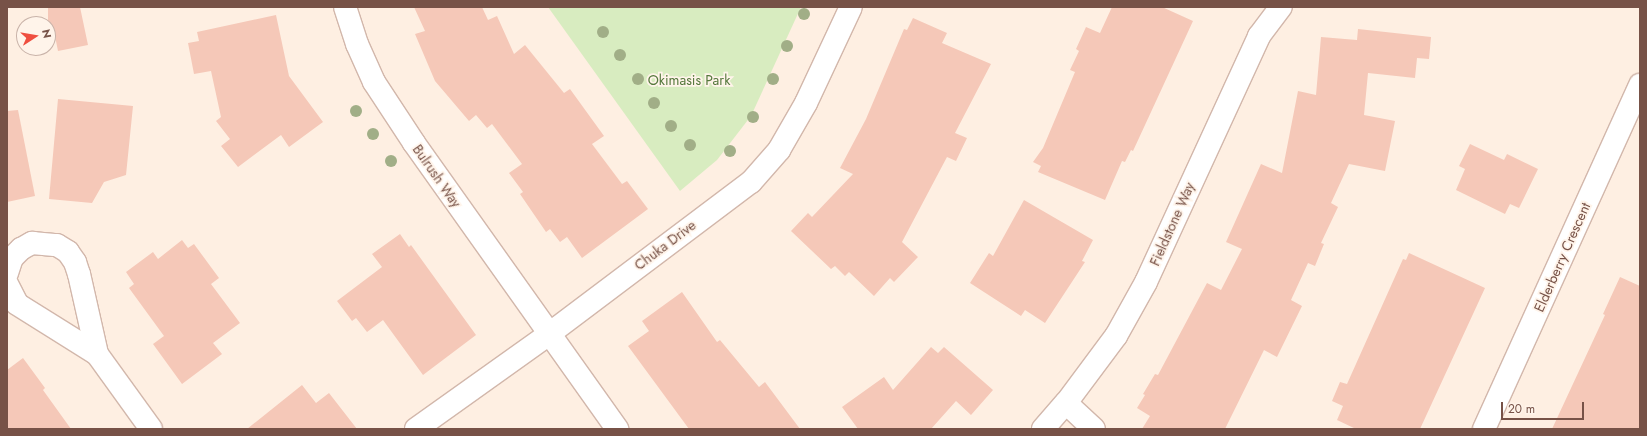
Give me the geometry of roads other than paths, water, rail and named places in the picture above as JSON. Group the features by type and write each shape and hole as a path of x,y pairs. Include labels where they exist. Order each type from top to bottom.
{"street":[{"name":"Bulrush Way","path":"345,7 357,44 374,82 414,143 617,429"},
{"name":"Chuka Drive","path":"416,429 549,334 751,182 779,150 806,104 850,7"},
{"name":"Fieldstone Way","path":"1043,429 1066,403 1116,336 1146,282 1259,36 1281,7"},
{"name":"Elderberry Crescent","path":"1484,429 1640,85"},
{"path":"7,273 12,258 21,249 32,243 57,244 68,252 75,262 79,274 97,354"},
{"path":"7,284 17,304 97,354 151,429"},
{"path":"1066,403 1094,429"}],"park label":[{"name":"Okimasis Park","path":"689,80"}]}
